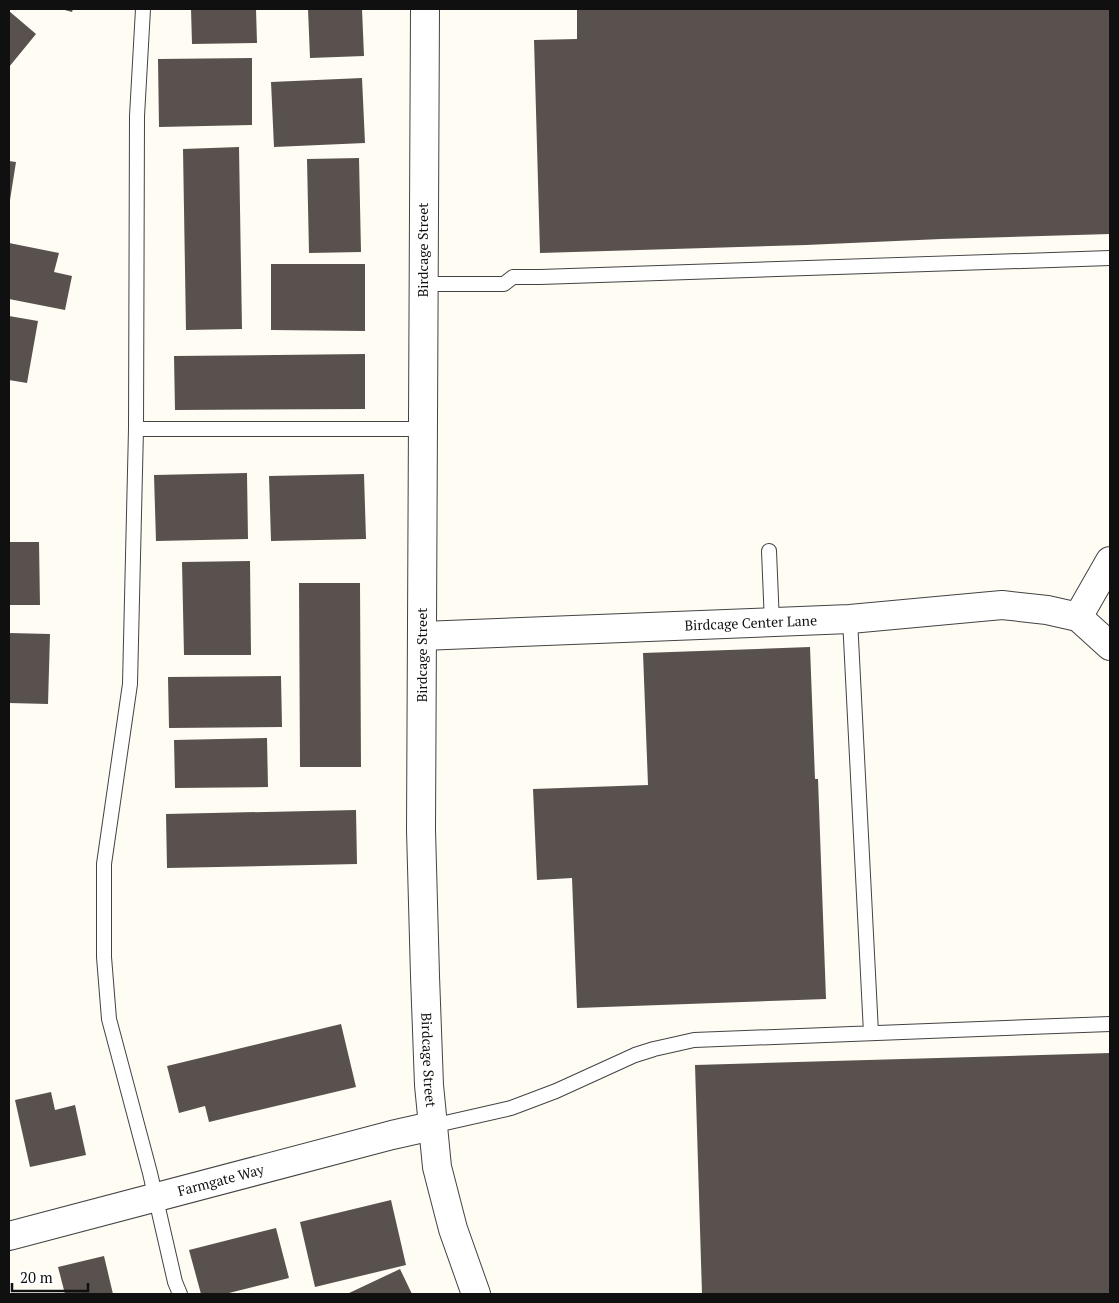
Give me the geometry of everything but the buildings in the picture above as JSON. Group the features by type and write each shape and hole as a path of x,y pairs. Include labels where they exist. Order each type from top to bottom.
{"street":[{"name":"Birdcage Street","path":"425,9 422,873 432,1126 437,1167 445,1204 476,1294"},
{"path":"1078,617 1110,561"},
{"name":"Birdcage Center Lane","path":"422,636 850,619 1002,605 1047,610 1078,617 1110,646"},
{"name":"Farmgate Way","path":"9,1236 432,1126"}],"lane":[{"path":"143,9 137,116 136,429 130,684 104,864 104,957 109,1019 175,1282 180,1294"},
{"path":"423,284 504,284 513,277 1110,258"},
{"path":"136,429 423,429"},
{"path":"769,551 772,623"},
{"path":"850,619 871,1032"},
{"path":"432,1126 511,1108 556,1091 635,1055 694,1040 1110,1024"}]}
